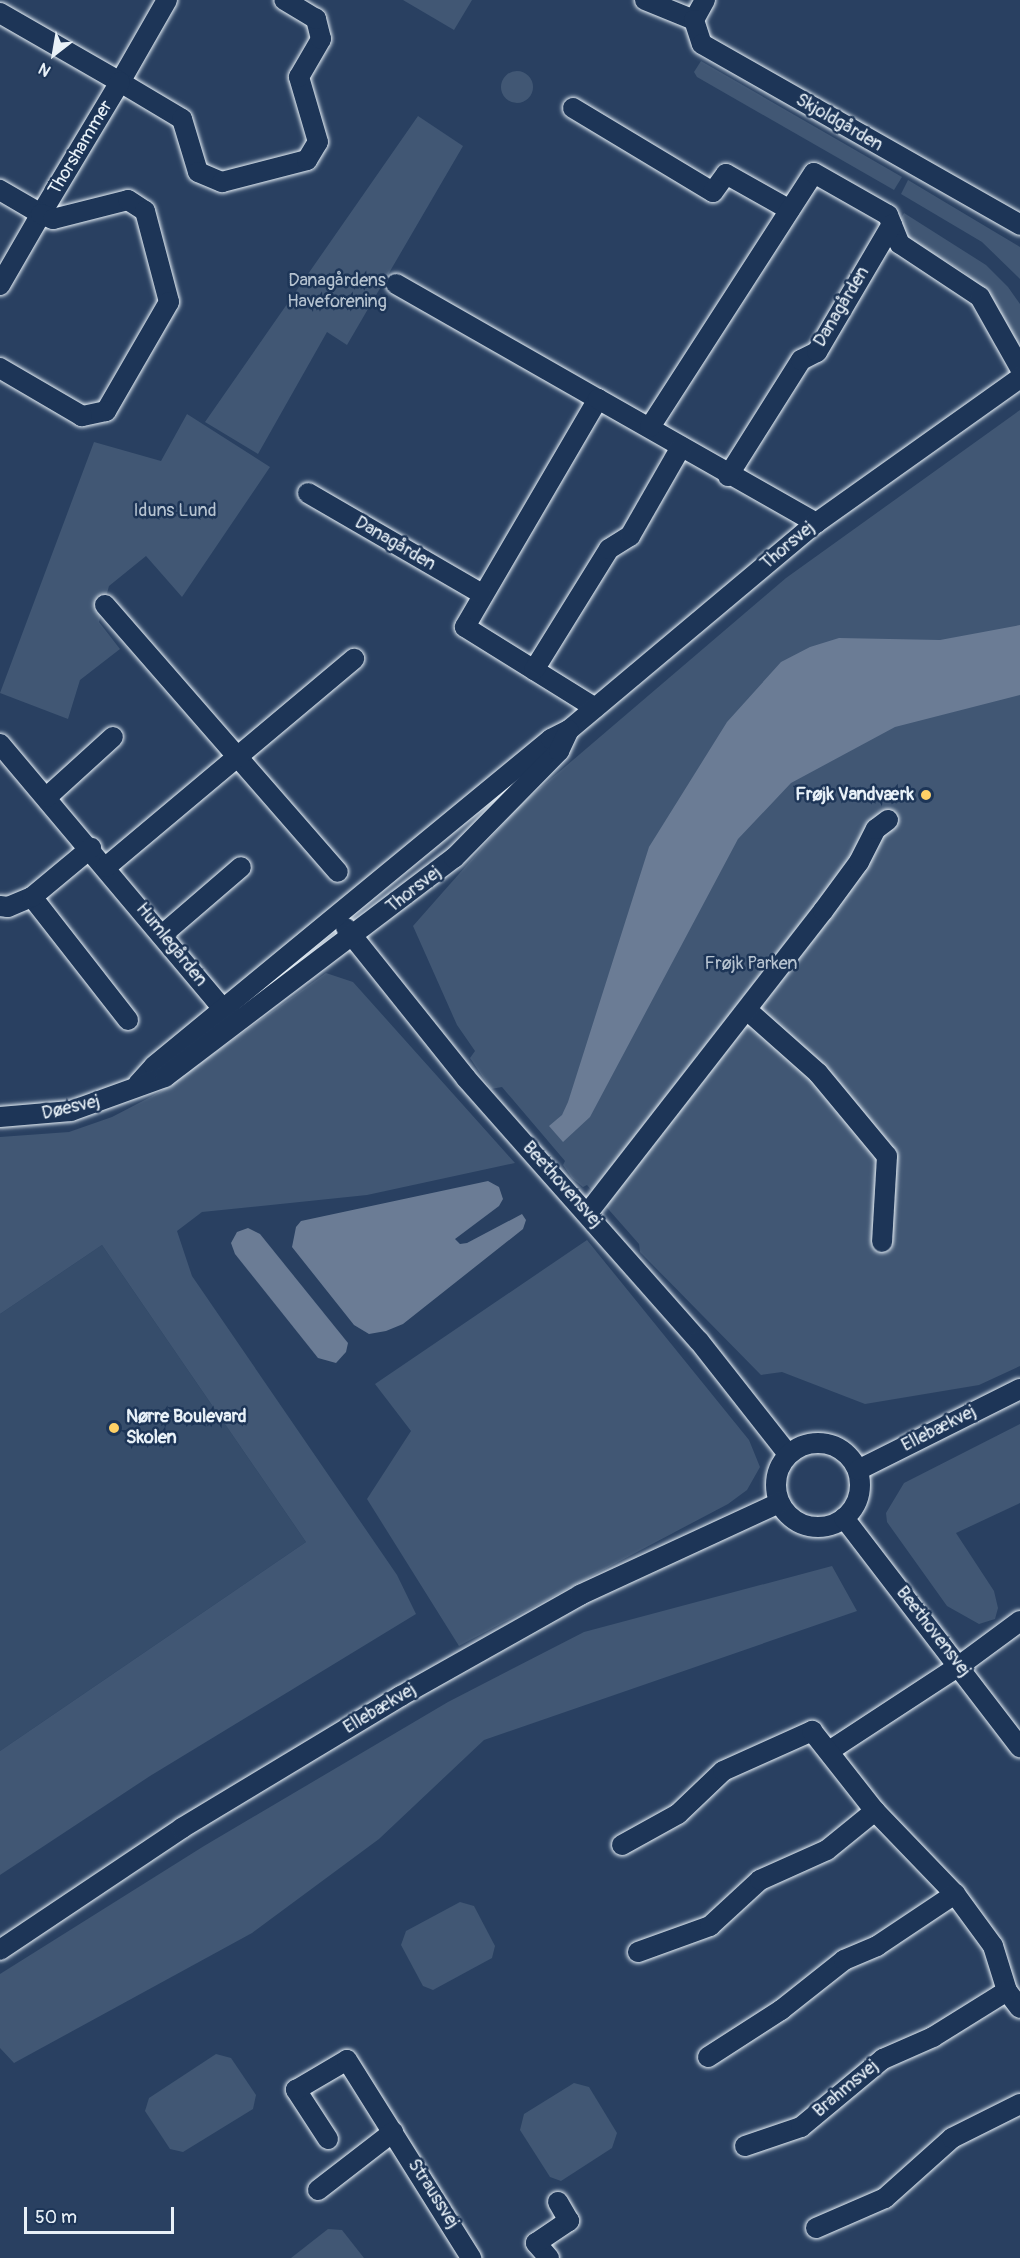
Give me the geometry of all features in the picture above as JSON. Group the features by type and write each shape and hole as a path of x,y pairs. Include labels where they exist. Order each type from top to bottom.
{"street":[{"name":"Thorshammer","path":"0,285 167,0"},
{"name":"Thorshammer","path":"0,13 182,119 198,172 222,182 307,160 318,142 299,77 321,39 316,19 284,0"},
{"path":"645,0 694,20 705,0"},
{"name":"Skjoldgården","path":"694,20 702,44 1020,225"},
{"path":"573,108 712,192 726,174 790,210"},
{"path":"650,428 814,173 888,215 900,244 980,297 1020,368"},
{"name":"Thorshammer","path":"0,190 53,219 128,200 146,211 169,302 106,411 82,416 0,368"},
{"name":"Danagården","path":"728,476 801,360 817,352 892,224"},
{"path":"396,284 650,428 728,476 816,523"},
{"name":"Thorsvej","path":"229,1016 336,916 552,739 568,730 595,708 816,523 1020,378"},
{"path":"595,708 465,627 482,594 598,399"},
{"path":"534,670 609,549 630,536 681,447"},
{"name":"Danagården","path":"308,493 482,594"},
{"path":"105,605 236,758 338,872"},
{"path":"106,867 354,659"},
{"name":"Thorsvej","path":"229,1016 353,937 454,858 559,751 568,730"},
{"path":"47,797 114,737"},
{"name":"Humlegården","path":"0,744 91,848 229,1016"},
{"path":"587,1214 747,1010 859,862 876,829 888,820"},
{"path":"0,906 8,908 32,897 91,848"},
{"path":"162,935 241,867"},
{"path":"32,897 128,1020"},
{"name":"Beethovensvej","path":"336,916 466,1078 699,1341 788,1454"},
{"path":"747,1010 818,1073 887,1156 882,1242"},
{"name":"Døesvej","path":"0,1117 71,1111 113,1098 138,1084 154,1066 229,1016"},
{"name":"Ellebækvej","path":"858,1470 1020,1389"},
{"path":"813,1442 827,1443 851,1458 858,1470 859,1496 844,1518 831,1525 801,1524 779,1503 776,1477 788,1454 813,1442"},
{"name":"Ellebækvej","path":"0,1950 182,1828 401,1696 580,1595 779,1503"},
{"name":"Beethovensvej","path":"844,1518 1020,1748"},
{"path":"829,1750 959,1666 1020,1621"},
{"path":"622,1845 678,1814 723,1771 812,1731 875,1811 955,1894 993,1946 1007,1991 1020,2008"},
{"path":"638,1952 710,1926 760,1880 827,1850 875,1811"},
{"path":"708,2057 781,2010 843,1960 877,1946 955,1894"},
{"name":"Brahmsvej","path":"745,2146 801,2127 883,2059 933,2037 1007,1991"},
{"name":"Straussvej","path":"328,2139 296,2090 346,2060 471,2258"},
{"path":"816,2228 885,2199 952,2138 1020,2104"},
{"path":"318,2190 393,2132"},
{"path":"549,2258 536,2243 569,2221 558,2202"}],"shaded area":[{"path":"1020,625 1020,695 895,727 791,783 738,839 590,1117 563,1142 549,1126 562,1115 568,1102 649,847 727,722 781,662 810,647 839,638 940,640"},
{"path":"488,1181 499,1187 503,1199 499,1206 455,1239 460,1244 467,1243 522,1214 526,1220 523,1229 403,1324 386,1331 369,1334 354,1325 292,1247 296,1227 301,1221"},
{"path":"248,1228 260,1234 348,1343 346,1352 336,1363 318,1358 235,1254 231,1243 237,1232"},
{"name":"Nørre Boulevard Skolen","path":"102,1245 306,1542 0,1751 0,1314"}],"green space":[{"path":"403,0 472,0 454,30"},
{"path":"701,61 902,177 894,190 697,77 694,72"},
{"path":"517,71 529,75 533,87 529,99 517,103 505,99 501,87 505,75"},
{"name":"Danagårdens Haveforening","path":"418,116 463,146 347,345 327,332 258,454 205,422"},
{"path":"908,180 1020,247 1020,279 982,242 901,194"},
{"path":"904,213 986,265 1008,287 1020,304 1020,351 983,290 963,271 903,236 897,226"},
{"name":"Frøjk Parken","path":"1020,410 1020,1366 979,1385 865,1404 782,1372 761,1375 640,1252 639,1244 587,1185 583,1187 572,1178 563,1165 565,1161 502,1087 491,1089 470,1058 475,1051 457,1025 413,926 518,807 786,578"},
{"name":"Iduns Lund","path":"187,414 270,467 182,597 146,556 109,586 99,622 120,649 80,680 68,719 0,693 94,442 161,461"},
{"path":"326,973 353,982 515,1163 367,1195 202,1212 177,1231 192,1276 397,1575 416,1614 150,1776 0,1875 0,1751 306,1542 102,1245 0,1314 0,1137 69,1132 112,1117 160,1092"},
{"path":"587,1240 749,1440 760,1467 747,1490 728,1504 459,1646 367,1499 411,1431 375,1384"},
{"path":"1020,1424 1020,1503 956,1533 994,1591 998,1608 995,1619 979,1624 947,1606 887,1522 886,1513 904,1483"},
{"path":"832,1566 857,1611 484,1740 379,1839 252,1933 14,2063 0,2048 0,1974 204,1846 448,1702 584,1632"},
{"path":"460,1902 474,1906 495,1946 492,1958 433,1990 423,1986 401,1945 406,1931"},
{"path":"216,2054 231,2058 256,2095 253,2109 183,2152 170,2149 145,2111 149,2098"},
{"path":"574,2083 589,2087 617,2133 612,2148 561,2181 550,2177 520,2130 524,2114"},
{"path":"328,2229 342,2230 364,2258 291,2258"}],"place":[{"name":"Frøjk Vandværk","path":"926,795"},
{"name":"Nørre Boulevard Skolen","path":"114,1428"}]}
